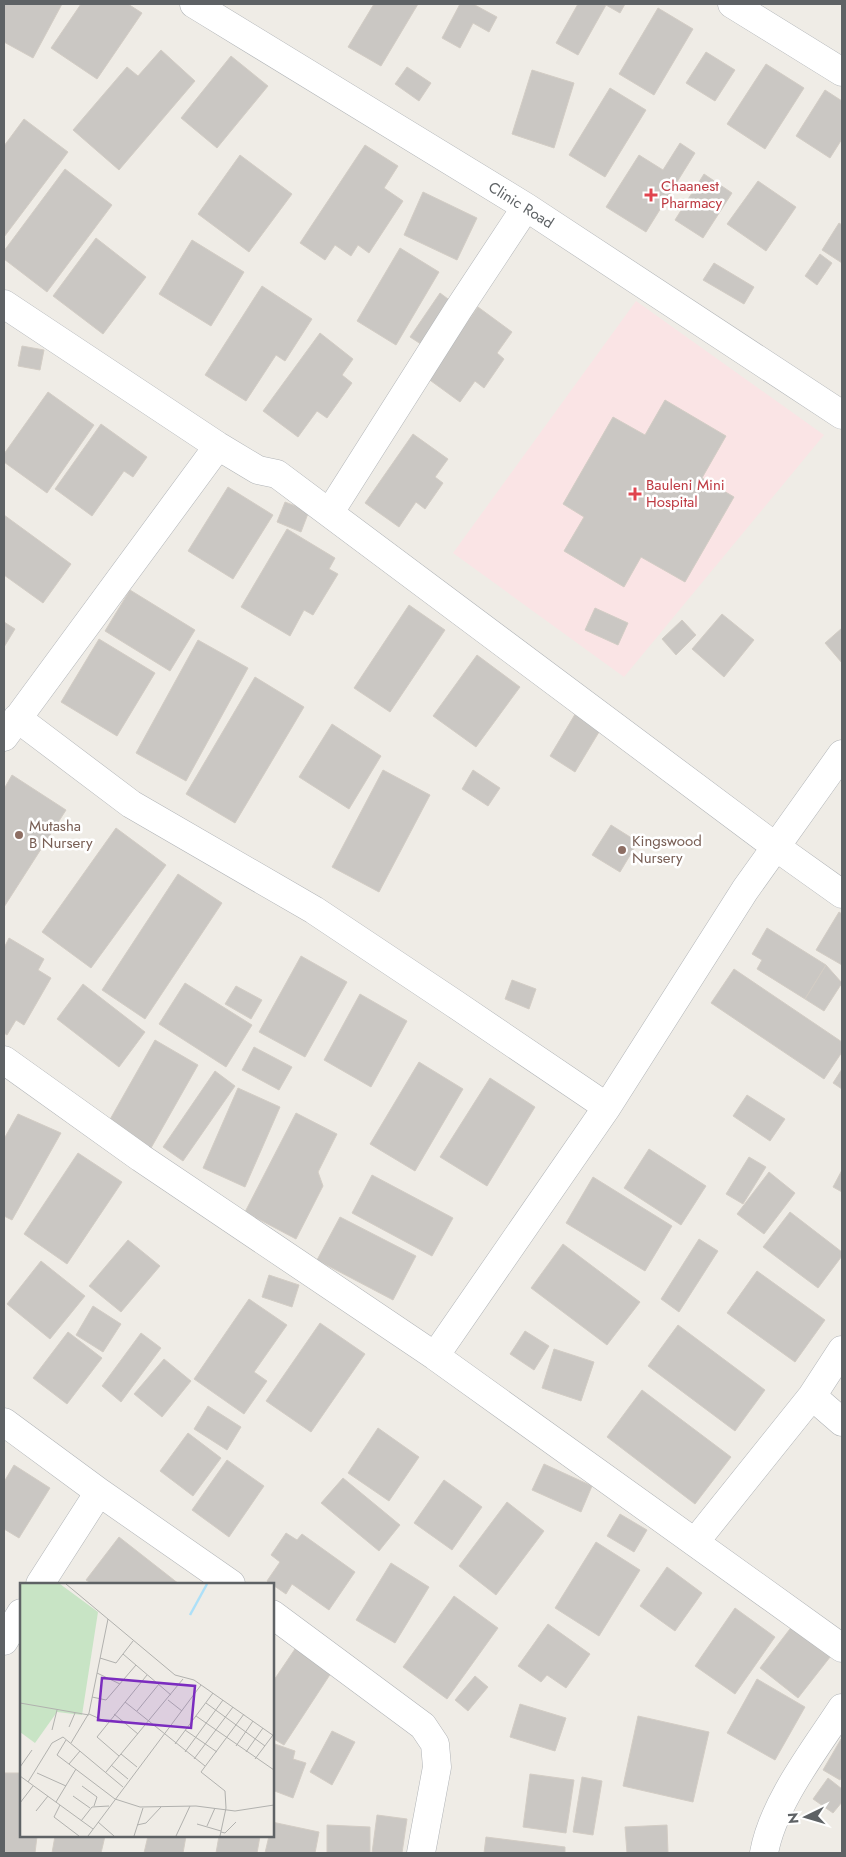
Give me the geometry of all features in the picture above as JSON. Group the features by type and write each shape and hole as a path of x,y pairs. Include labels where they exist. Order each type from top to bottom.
{"street":[{"name":"Clinic Road","path":"194,4 526,207 842,415"},
{"path":"732,4 842,72"},
{"path":"330,512 458,310 526,207"},
{"path":"4,304 218,446 258,470 277,474 776,847 842,894"},
{"path":"218,446 10,727 132,804 314,910 607,1107"},
{"path":"435,1356 607,1107 744,890 842,754"},
{"path":"4,1060 141,1158 435,1356 842,1648"},
{"path":"695,1542 812,1396 842,1350"},
{"path":"812,1396 842,1422"},
{"path":"4,1422 98,1492 231,1583"},
{"path":"41,1583 98,1492"},
{"path":"4,1641 20,1615"},
{"path":"274,1615 407,1713 423,1726 427,1732 434,1744 436,1767 420,1853"},
{"path":"764,1853 766,1841 779,1806 842,1708"}],"shaded area":[{"name":"Bauleni Mini Hospital","path":"636,301 824,435 624,677 453,553"}],"building":[{"path":"4,4 62,4 33,58 4,42"},
{"path":"81,4 128,4 142,13 97,79 51,48"},
{"path":"374,4 418,4 381,66 348,47"},
{"path":"460,4 473,4 497,17 489,32 473,23 460,48 442,38"},
{"path":"578,4 625,4 620,13 606,5 578,55 556,43"},
{"path":"658,8 693,29 654,95 619,74"},
{"path":"161,50 195,81 119,170 73,130 127,67 138,76"},
{"path":"706,52 735,70 715,101 686,83"},
{"path":"231,56 268,86 217,148 181,118"},
{"path":"766,64 804,88 765,149 727,124"},
{"path":"407,67 431,83 419,101 395,84"},
{"path":"532,70 574,83 554,148 512,134"},
{"path":"610,88 646,110 605,177 569,155"},
{"path":"825,90 842,101 842,139 830,158 796,136"},
{"path":"24,119 68,152 4,237 4,146"},
{"path":"680,143 695,153 646,232 606,207 639,155 663,170"},
{"path":"365,145 398,166 384,188 403,201 369,253 358,245 351,256 335,245 325,260 300,243"},
{"path":"240,155 292,194 249,252 198,214"},
{"path":"65,169 112,205 47,292 4,259 4,251"},
{"path":"704,174 732,193 703,238 675,220"},
{"path":"758,181 796,207 766,251 727,224"},
{"path":"423,192 477,218 457,260 404,235"},
{"path":"839,223 842,225 842,263 822,250"},
{"path":"96,238 146,277 103,334 53,296"},
{"path":"192,240 244,272 211,326 159,294"},
{"path":"400,248 439,272 396,345 357,321"},
{"path":"820,254 832,263 817,285 805,276"},
{"path":"714,263 754,287 744,304 703,280"},
{"path":"262,286 312,319 285,361 276,355 246,401 205,375"},
{"path":"440,293 456,305 427,348 410,337"},
{"path":"478,307 512,332 497,353 504,359 484,388 475,381 460,402 427,378"},
{"path":"320,333 353,359 342,375 352,383 327,418 317,411 298,437 263,411"},
{"path":"22,346 44,350 40,370 18,366"},
{"path":"48,392 94,425 47,493 4,462 4,454"},
{"path":"665,400 726,436 702,478 734,497 685,582 641,557 624,587 564,551 584,517 563,504 613,417 645,435"},
{"path":"101,424 147,457 133,477 124,471 92,516 55,489"},
{"path":"413,434 448,459 435,477 443,483 425,509 416,502 399,527 365,503"},
{"path":"228,487 273,515 233,579 188,551"},
{"path":"285,502 309,511 301,532 277,522"},
{"path":"4,515 71,564 43,603 4,575"},
{"path":"287,529 335,558 329,569 338,574 313,615 304,610 290,636 241,607"},
{"path":"130,590 195,630 170,671 105,631"},
{"path":"409,605 445,630 390,712 354,688"},
{"path":"595,608 628,623 618,645 585,630"},
{"path":"722,614 754,640 724,677 692,649"},
{"path":"682,620 696,635 676,655 662,639"},
{"path":"4,622 15,629 4,647"},
{"path":"842,628 842,663 825,643"},
{"path":"99,639 155,673 117,736 61,702"},
{"path":"198,640 248,668 186,781 136,753"},
{"path":"477,655 520,687 476,747 433,716"},
{"path":"255,677 304,707 235,823 186,794"},
{"path":"577,711 602,727 575,772 550,756"},
{"path":"332,724 381,756 349,809 299,777"},
{"path":"383,770 430,795 379,892 332,867"},
{"path":"473,770 500,788 488,806 462,789"},
{"path":"12,775 66,810 4,907 4,789"},
{"path":"611,825 638,842 620,872 592,855"},
{"path":"116,828 166,865 91,968 42,932"},
{"path":"178,874 222,903 145,1019 102,990"},
{"path":"839,912 842,914 842,965 816,950"},
{"path":"767,928 826,965 805,999 757,969 762,960 752,954"},
{"path":"9,938 44,959 38,970 51,978 24,1025 16,1020 7,1035 4,1033 4,948"},
{"path":"301,956 347,982 305,1057 259,1032"},
{"path":"826,965 842,983 824,1011 805,999"},
{"path":"734,969 842,1042 842,1052 824,1079 711,1003"},
{"path":"512,980 536,989 529,1009 505,999"},
{"path":"185,983 252,1025 226,1067 159,1024"},
{"path":"83,984 145,1032 119,1067 57,1019"},
{"path":"236,986 262,1000 251,1019 225,1004"},
{"path":"360,994 407,1021 371,1087 324,1060"},
{"path":"155,1040 198,1065 151,1148 108,1123"},
{"path":"254,1047 292,1067 279,1090 242,1070"},
{"path":"419,1062 463,1089 415,1171 370,1144"},
{"path":"842,1069 842,1089 833,1083"},
{"path":"215,1071 235,1086 183,1161 163,1147"},
{"path":"490,1078 535,1107 487,1186 440,1157"},
{"path":"238,1088 280,1107 245,1187 203,1168"},
{"path":"747,1095 785,1119 770,1141 733,1116"},
{"path":"296,1113 337,1134 318,1172 323,1186 296,1239 245,1212"},
{"path":"18,1114 61,1133 12,1220 4,1216 4,1139"},
{"path":"649,1149 706,1186 681,1225 624,1188"},
{"path":"78,1153 122,1182 67,1264 24,1234"},
{"path":"749,1157 766,1167 743,1204 726,1194"},
{"path":"842,1170 842,1192 833,1187"},
{"path":"769,1172 795,1193 764,1234 737,1214"},
{"path":"372,1175 453,1218 432,1256 352,1213"},
{"path":"593,1177 672,1226 645,1271 566,1223"},
{"path":"790,1212 842,1252 842,1256 818,1288 763,1247"},
{"path":"340,1217 416,1256 393,1300 317,1260"},
{"path":"699,1239 718,1251 679,1312 661,1299"},
{"path":"128,1240 160,1266 121,1312 89,1286"},
{"path":"563,1244 640,1302 607,1345 531,1288"},
{"path":"41,1261 85,1296 50,1339 7,1304"},
{"path":"757,1271 825,1320 795,1362 727,1313"},
{"path":"269,1275 299,1285 292,1307 262,1297"},
{"path":"249,1299 287,1325 254,1372 267,1381 244,1414 194,1379"},
{"path":"93,1306 121,1324 103,1352 76,1335"},
{"path":"320,1323 365,1354 311,1432 266,1401"},
{"path":"678,1325 765,1390 735,1431 648,1366"},
{"path":"525,1331 549,1346 534,1370 510,1354"},
{"path":"68,1332 102,1358 67,1404 33,1378"},
{"path":"141,1333 161,1348 121,1402 102,1386"},
{"path":"554,1349 594,1362 581,1401 542,1388"},
{"path":"164,1359 191,1381 162,1417 134,1394"},
{"path":"642,1390 731,1457 695,1504 607,1437"},
{"path":"208,1406 241,1427 227,1450 194,1429"},
{"path":"378,1428 419,1457 389,1501 348,1473"},
{"path":"188,1433 221,1458 193,1496 160,1471"},
{"path":"227,1460 264,1486 229,1537 192,1510"},
{"path":"544,1464 592,1486 581,1512 532,1490"},
{"path":"14,1465 50,1488 19,1538 4,1529 4,1482"},
{"path":"343,1478 400,1525 379,1551 321,1503"},
{"path":"444,1480 482,1507 452,1550 414,1523"},
{"path":"507,1502 544,1531 496,1595 459,1566"},
{"path":"620,1514 647,1530 634,1552 607,1536"},
{"path":"286,1533 297,1540 302,1534 355,1572 329,1610 292,1584 286,1594 274,1586 274,1583 267,1581 280,1562 271,1555"},
{"path":"119,1537 178,1583 90,1583 86,1580"},
{"path":"596,1542 640,1570 599,1636 555,1608"},
{"path":"391,1563 429,1587 395,1643 356,1620"},
{"path":"667,1567 702,1593 675,1631 640,1606"},
{"path":"454,1596 498,1628 447,1699 403,1667"},
{"path":"735,1608 775,1637 735,1694 695,1666"},
{"path":"796,1621 834,1652 798,1698 760,1668"},
{"path":"548,1624 590,1654 566,1688 547,1675 541,1682 518,1666"},
{"path":"297,1646 333,1670 284,1745 274,1739 274,1680"},
{"path":"475,1676 488,1687 468,1711 455,1700"},
{"path":"757,1679 805,1707 775,1760 727,1733"},
{"path":"520,1704 566,1718 555,1751 510,1737"},
{"path":"638,1716 709,1732 693,1802 623,1786"},
{"path":"332,1731 355,1742 332,1785 310,1772"},
{"path":"841,1739 842,1777 840,1780 823,1770"},
{"path":"274,1744 295,1751 293,1759 306,1763 293,1798 274,1791"},
{"path":"4,1773 20,1773 20,1837 37,1837 35,1853 4,1853"},
{"path":"530,1774 574,1780 566,1833 523,1827"},
{"path":"582,1777 602,1781 593,1835 573,1832"},
{"path":"828,1778 842,1789 842,1802 833,1813 813,1799"},
{"path":"377,1815 407,1819 402,1853 372,1853"},
{"path":"274,1822 319,1832 315,1853 265,1853 269,1837 274,1837"},
{"path":"327,1825 370,1827 370,1853 327,1853"},
{"path":"667,1825 668,1853 627,1853 625,1827"},
{"path":"55,1837 105,1837 101,1853 52,1853"},
{"path":"148,1837 186,1837 183,1853 144,1853"},
{"path":"219,1837 260,1837 257,1853 216,1853"},
{"path":"486,1837 565,1847 565,1853 484,1853"}],"place":[{"name":"Chaanest Pharmacy","path":"651,195"},
{"name":"Bauleni Mini Hospital","path":"635,494"},
{"name":"Mutasha B Nursery","path":"19,835"},
{"name":"Kingswood Nursery","path":"622,850"}]}
